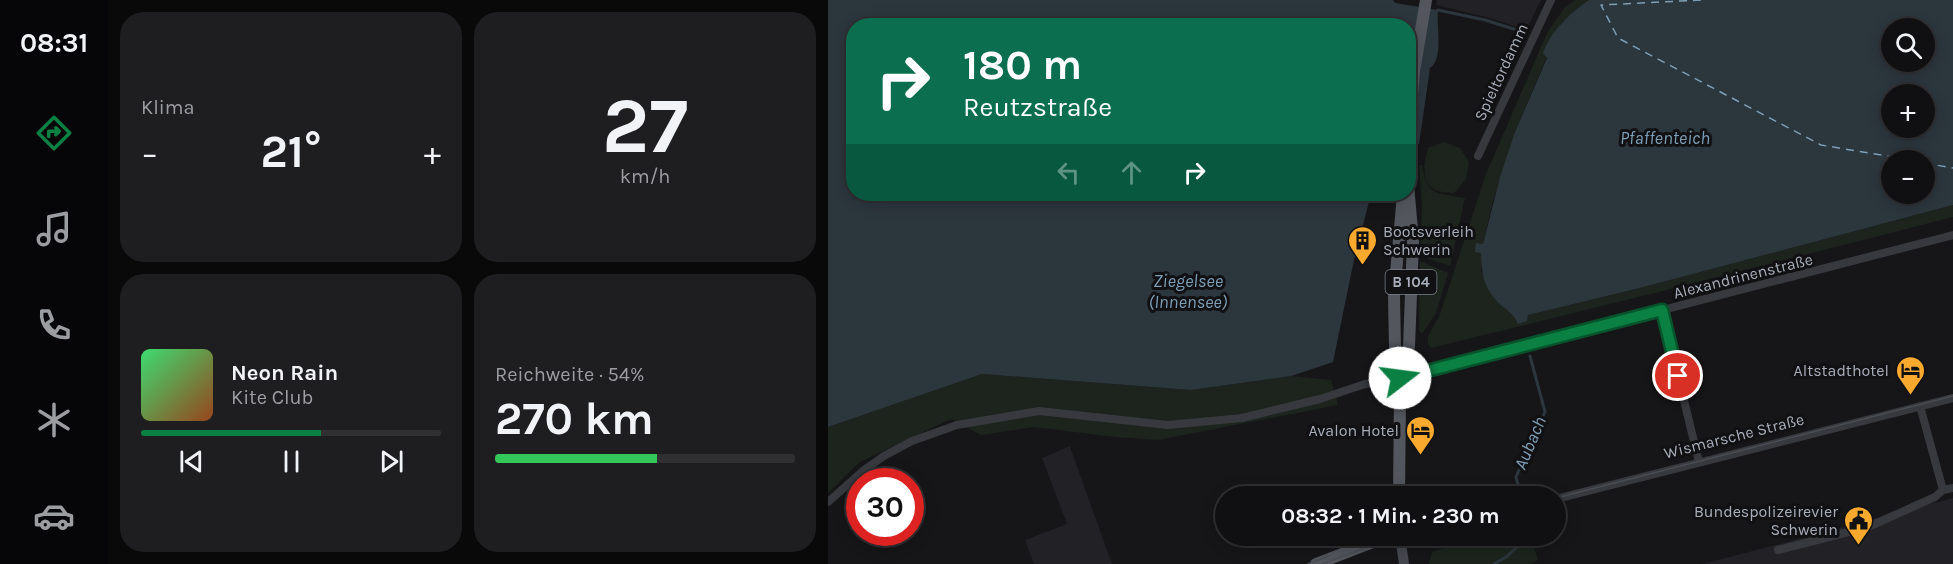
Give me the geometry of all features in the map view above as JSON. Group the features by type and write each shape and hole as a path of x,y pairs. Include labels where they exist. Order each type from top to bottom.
{"main road":[{"path":"1416,60 1426,3"},
{"name":"B 104","path":"1399,486 1400,378 1395,348 1394,296 1402,201"},
{"name":"B 104","path":"1400,378 1408,347 1413,241 1409,201"},
{"path":"1316,564 1363,546"}],"street":[{"name":"Spieltordamm","path":"1478,156 1551,0"},
{"name":"Alexandrinenstraße","path":"828,502 864,470 884,456 912,441 957,425 1039,411 1168,425 1242,418 1320,399 1365,384 1400,378 1953,235"},
{"path":"1662,310 1700,462"},
{"name":"Wismarsche Straße","path":"1566,496 1953,398"},
{"path":"1920,406 1943,490"},
{"path":"1778,550 1868,526 1935,497 1943,490 1953,488"},
{"path":"1401,546 1404,564"}],"shaded area":[{"path":"1437,0 1541,0 1526,30 1490,18 1436,5"},
{"path":"1575,0 1589,0 1561,23 1515,132 1492,204 1483,244 1477,243 1481,253 1481,270 1504,307 1527,321 1527,315 1640,288 1953,205 1953,217 1431,348 1428,337 1439,317 1486,174 1547,33 1565,7"},
{"path":"1444,142 1460,148 1469,162 1466,179 1454,193 1442,192 1433,188 1428,184 1424,173 1428,148"},
{"path":"1419,165 1422,165 1427,183 1434,191 1465,198 1450,266 1420,256 1422,206"},
{"path":"1420,261 1448,273 1436,313 1422,334 1419,330"},
{"path":"982,374 1191,390 1291,376 1331,380 1338,405 1158,440 1034,427 981,435 951,419 860,462 854,468 846,468 846,476 828,493 828,427"},
{"path":"1070,446 1112,564 1034,564 1025,540 1067,524 1042,458"},
{"path":"1953,498 1953,564 1702,564 1772,546"},
{"path":"1450,546 1534,546 1538,560 1530,564 1429,564 1432,552"}],"water":[{"name":"Ziegelsee (Innensee)","path":"828,0 1393,0 1395,3 1438,10 1438,50 1437,57 1430,68 1419,144 1416,144 1416,18 846,18 846,201 1369,201 1354,260 1333,362 1291,376 1191,390 982,374 828,427"},
{"name":"Pfaffenteich","path":"1589,0 1953,0 1953,205 1640,288 1528,315 1527,321 1518,324 1513,315 1496,300 1488,288 1483,275 1481,253 1475,252 1476,243 1483,244 1500,177 1515,132 1547,58 1543,53 1546,45 1568,17"}],"waterway":[{"path":"1438,10 1485,20 1523,32"},
{"name":"Aubach","path":"1518,486 1516,477 1545,412 1530,356"},
{"name":"Aubach","path":"1494,564 1518,546"}],"ferry route":[{"path":"1701,0 1601,5 1618,38 1821,145 1881,155"},
{"path":"1935,165 1953,168"}],"tram line":[{"path":"1566,495 1953,396"},
{"path":"1322,564 1370,546"},
{"path":"1308,564 1329,556"}],"place":[{"name":"Bootsverleih Schwerin","path":"1362,266"},
{"name":"Altstadthotel","path":"1910,396"},
{"name":"Avalon Hotel","path":"1420,456"},
{"name":"Bundespolizeirevier Schwerin","path":"1859,546"}],"route":[{"path":"1400,378 1662,310 1678,376"}]}
